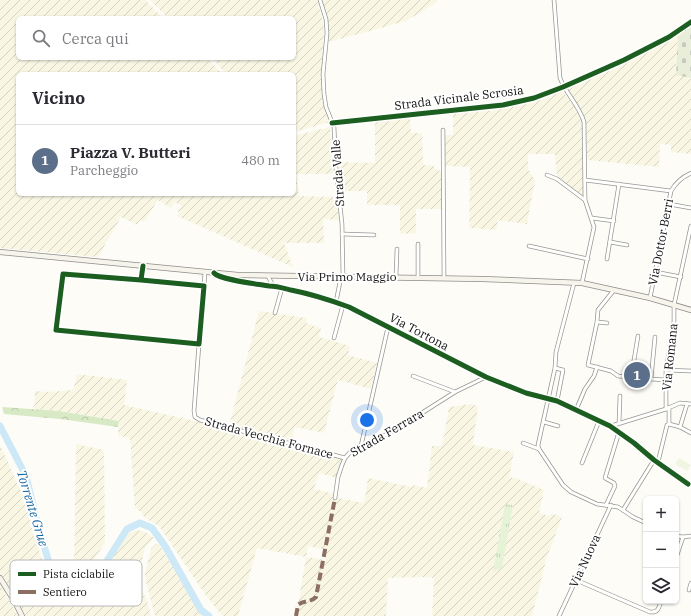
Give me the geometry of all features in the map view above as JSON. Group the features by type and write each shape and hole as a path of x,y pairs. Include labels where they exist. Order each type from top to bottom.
{"main road":[{"name":"Via Primo Maggio","path":"0,252 214,273 268,276 418,277 574,283 650,298 691,310"},
{"path":"0,578 10,594"},
{"path":"17,606 22,616"}],"street":[{"name":"Strada Valle","path":"320,0 326,19 327,33 323,74 324,94 326,107 334,127 336,170 342,234 342,277 336,302"},
{"path":"554,0 560,78 563,87 580,112 584,122 585,200 594,227 582,284"},
{"name":"Strada Vicinale Scrosia","path":"332,123 503,105 534,98 624,60 668,37 691,22"},
{"path":"443,130 444,278"},
{"name":"Via Dottor Berri","path":"650,298 671,191 674,184 678,180 691,173"},
{"path":"547,175 557,179 585,200"},
{"path":"585,180 671,191"},
{"path":"607,259 619,184"},
{"path":"669,204 691,208"},
{"path":"592,218 614,221"},
{"name":"Via Romana","path":"658,462 667,425 669,424 666,370 674,321 674,305 691,226"},
{"path":"342,234 374,235"},
{"path":"610,242 627,245"},
{"path":"418,244 418,277"},
{"path":"529,246 588,258"},
{"path":"396,277 397,249"},
{"path":"141,280 143,266"},
{"name":"Strada Vecchia Fornace","path":"205,272 194,411 195,418 250,434 345,458"},
{"path":"655,272 681,277"},
{"name":"Via Tortona","path":"214,273 217,276 227,279 274,286 336,302 486,377 526,393 557,401 610,426 688,484"},
{"path":"199,344 56,330 63,274 204,286"},
{"path":"268,276 274,286"},
{"path":"574,283 556,352 544,422 538,445 539,449 563,485 571,492 588,500 606,505 618,506 633,517 643,522"},
{"path":"275,313 282,288"},
{"path":"614,290 598,310 588,365 611,371 618,376 666,380"},
{"path":"334,338 342,305"},
{"path":"597,322 608,323"},
{"path":"361,446 388,327"},
{"path":"631,378 638,336"},
{"path":"651,378 655,337"},
{"path":"554,368 563,370 557,401"},
{"path":"576,410 585,389 594,376 596,368"},
{"path":"666,370 691,371"},
{"path":"413,376 455,392"},
{"name":"Strada Ferrara","path":"335,498 338,477 345,458 352,450 392,432 455,392 486,377"},
{"path":"619,423 620,396"},
{"path":"610,426 680,403 691,404"},
{"path":"680,427 687,404"},
{"path":"582,463 599,421"},
{"path":"544,422 558,426"},
{"path":"669,424 680,427 691,433"},
{"path":"606,505 614,483 605,478 619,432"},
{"path":"523,443 539,449"},
{"path":"623,510 654,460"},
{"name":"Via Nuova","path":"559,616 611,505"},
{"path":"679,536 691,536"},
{"path":"679,549 683,537"},
{"path":"576,580 650,612 655,612 658,610 661,604"},
{"path":"689,590 691,583"}],"shaded area":[{"path":"0,0 145,0 161,16 16,16 16,60 209,60 220,72 16,72 16,196 296,196 296,174 299,196 336,197 339,220 323,219 324,243 284,243 293,267 177,216 180,212 177,211 182,206 175,202 171,208 158,200 144,222 140,220 137,225 121,217 98,257 0,248"},
{"path":"150,0 317,0 324,32 321,74 322,96 330,122 296,131 296,72 224,72 214,60 296,60 296,16 166,16"},
{"path":"322,0 437,0 437,2 406,21 329,42 327,18"},
{"path":"675,35 678,35 676,75 691,78 691,154 671,152 671,145 660,144 659,167 587,160 586,123 579,106 568,89 647,51"},
{"path":"561,89 575,107 583,124 583,197 557,178 555,154 528,154 528,169 535,180 527,224 498,220 496,230 469,228 470,167 445,166 445,135 453,135 453,112 511,105 529,101"},
{"path":"410,118 411,133 422,133 423,165 434,166 435,169 441,171 442,209 416,209 416,233 400,234 400,205 367,205 367,191 340,191 337,162 375,163 375,121"},
{"path":"330,127 333,174 296,174 296,136"},
{"path":"259,311 307,318 306,323 321,328 319,337 350,346 348,355 377,363 371,389 338,380 324,433 295,427 291,443 229,426"},
{"path":"77,374 127,380 124,405 217,426 342,459 337,478 319,473 314,489 335,494 334,497 364,503 368,478 412,487 413,485 427,488 432,446 441,446 449,407 470,404 478,406 473,445 514,452 509,477 518,479 544,490 539,513 550,516 551,513 562,517 547,557 532,616 432,616 434,578 426,577 388,578 386,616 296,616 306,557 257,548 238,616 222,616 202,590 160,527 144,517 141,512 135,508 130,438 118,436 119,421 59,411 34,409 35,391 48,392 71,390 74,387","holes":["308,546 327,550 325,560 306,557"]},
{"path":"76,444 104,450 105,542 93,560 74,560"},
{"path":"0,445 24,498 33,533 43,560 10,560 10,589 0,572"},
{"path":"136,530 144,531 154,538 146,546 142,561 111,560 128,533"},
{"path":"156,544 159,544 204,616 155,616 145,573 151,549"},
{"path":"0,585 10,602 10,606 12,606 18,616 0,616"},
{"path":"142,590 151,616 26,616 20,606 142,606"}],"green space":[{"path":"691,26 691,78 676,75 678,35"},
{"path":"2,407 59,411 119,421 118,427 60,419 4,414"},
{"path":"679,458 691,465 687,471 675,464"},
{"path":"505,504 513,505 502,568 493,571"}],"waterway":[{"name":"Torrente Grue","path":"0,426 26,476 38,526 48,560"},
{"name":"Torrente Grue","path":"107,560 127,529 140,523 152,528 165,546 201,610 209,616"}],"marked path":[{"path":"296,616 298,605 316,597 335,498"}],"cycle path":[{"path":"332,123 503,105 534,98 624,60 669,37 691,22"},
{"path":"141,280 204,286 199,344 56,330 63,274 141,280 143,266"},
{"path":"214,273 231,280 306,293 349,307 486,377 526,393 557,401 610,426 688,484"}],"place":[{"name":"Piazza V. Butteri","path":"637,375"}]}
